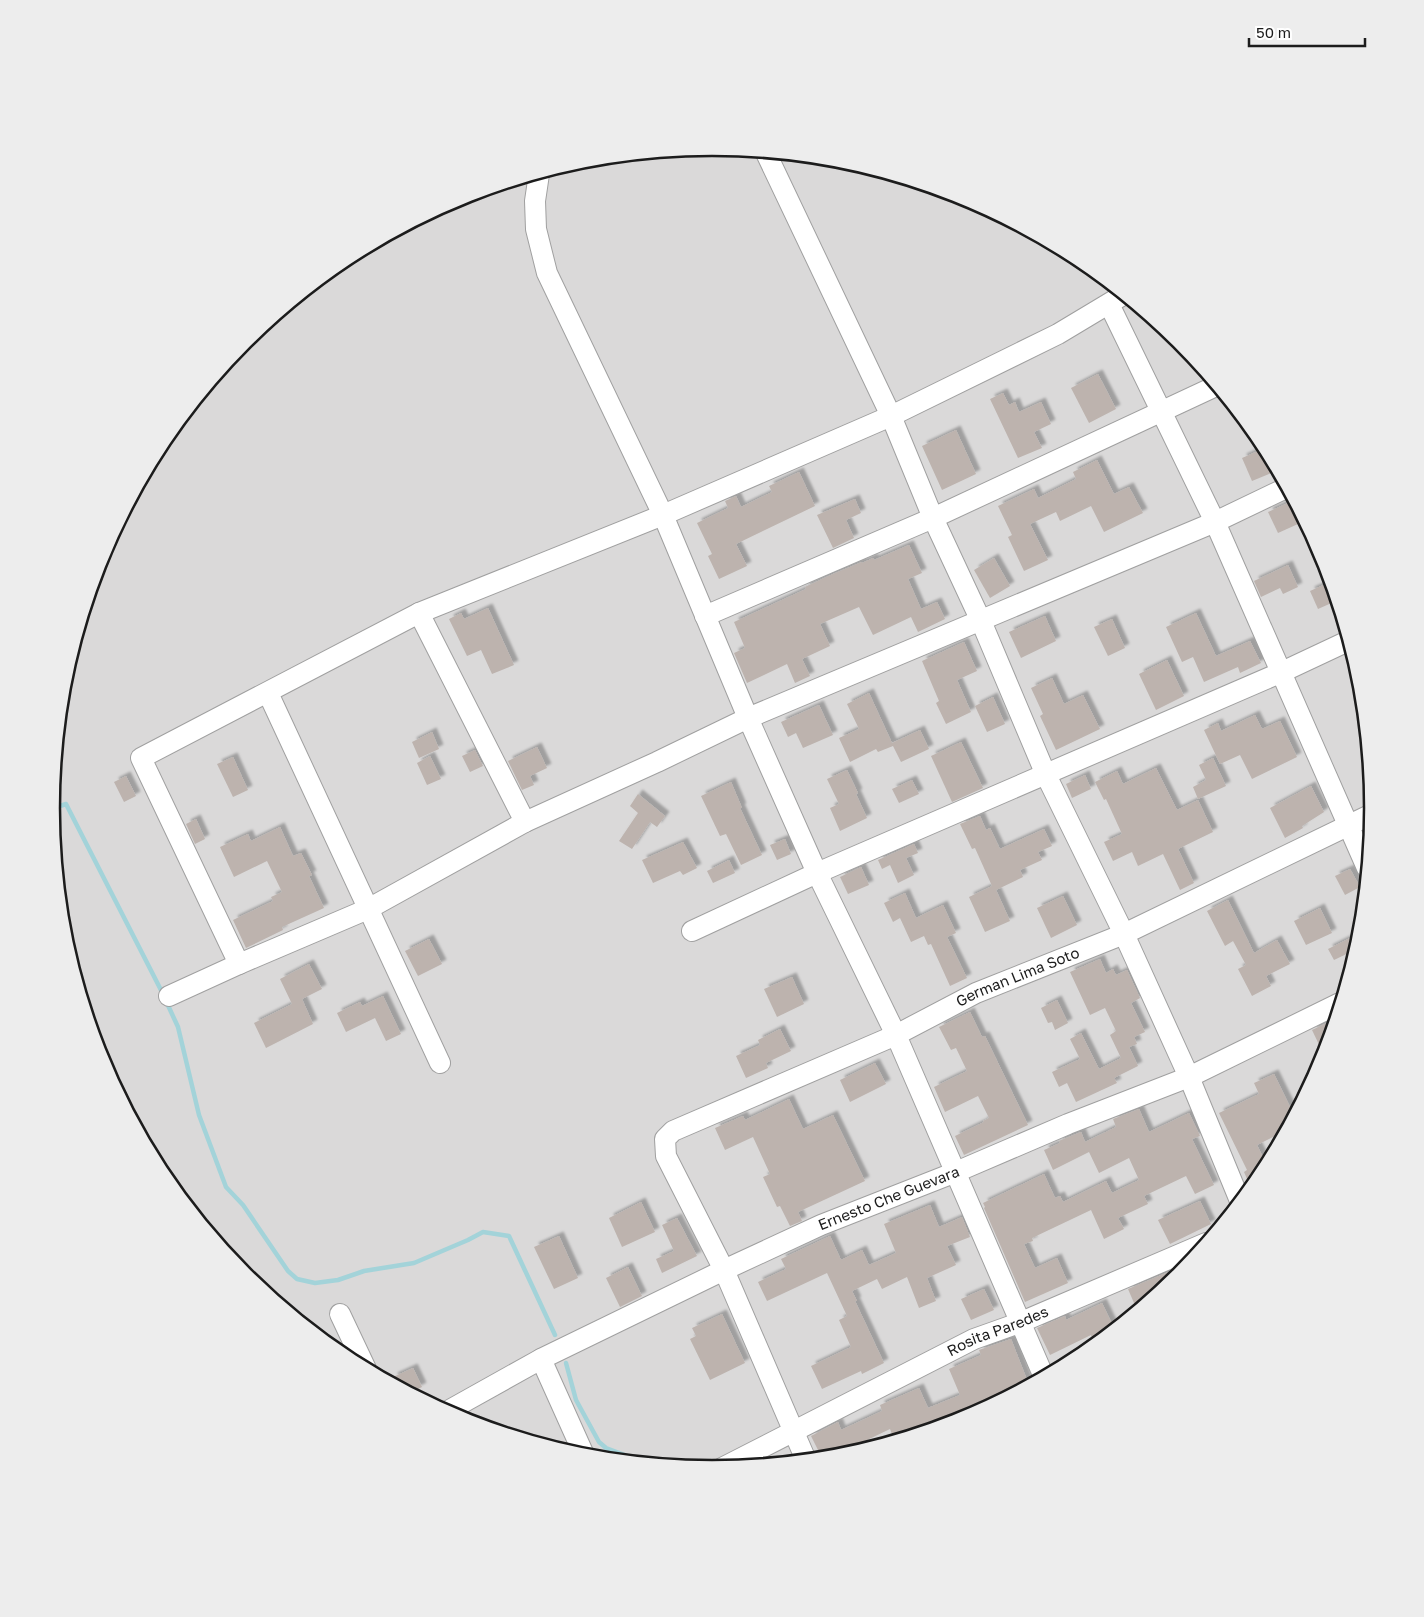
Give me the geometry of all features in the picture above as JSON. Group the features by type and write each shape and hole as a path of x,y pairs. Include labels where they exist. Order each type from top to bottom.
{"street":[{"path":"769,159 891,416 933,518 981,621 1046,774 1124,934 1189,1077 1237,1194"},
{"path":"538,180 535,201 536,229 547,273 663,515 816,874 896,1035 1041,1371"},
{"path":"239,964 141,758 419,613 663,515 891,416 1058,334 1116,299 1163,412 1215,522 1362,858"},
{"path":"705,616 933,518 1210,389"},
{"path":"169,996 239,964 368,910 525,822 748,718 1215,522 1281,490"},
{"path":"419,613 525,822"},
{"path":"692,931 816,874 1282,672 1343,643"},
{"path":"268,693 440,1063"},
{"name":"German Lima Soto","path":"724,1270 666,1156 665,1139 673,1131 896,1035 976,993 1124,934 1364,818"},
{"name":"Ernesto Che Guevara","path":"454,1407 541,1359 724,1270 822,1226 1068,1124 1189,1077 1333,1007"},
{"name":"Rosita Paredes","path":"739,1459 974,1339 1019,1323 1192,1249"},
{"path":"724,1270 803,1454"},
{"path":"340,1314 361,1357"},
{"path":"541,1359 580,1447"}],"shaded area":[{"path":"712,156 797,162 839,169 922,191 962,206 1038,244 1074,266 1142,318 1173,347 1229,412 1277,482 1297,520 1329,599 1342,640 1358,723 1363,766 1363,851 1358,894 1342,977 1329,1018 1297,1097 1277,1135 1254,1171 1202,1238 1173,1270 1109,1326 1074,1351 1000,1393 962,1411 922,1426 881,1438 797,1455 755,1459 669,1459 627,1455 585,1448 502,1426 462,1411 386,1373 350,1351 282,1299 251,1270 195,1205 170,1171 127,1097 95,1018 82,977 66,894 61,851 61,766 66,723 82,640 95,599 127,520 147,482 170,446 222,379 251,347 315,291 350,266 424,224 462,206 502,191 543,179 627,162 669,158"}],"building":[{"path":"1098,374 1116,409 1089,423 1071,388"},
{"path":"1003,393 1009,405 1015,402 1019,412 1041,402 1051,424 1034,432 1042,448 1018,458 990,399"},
{"path":"956,430 976,474 942,490 922,446"},
{"path":"1257,451 1271,473 1252,481 1242,458"},
{"path":"1097,460 1114,494 1129,487 1143,513 1104,532 1091,506 1060,521 1056,512 1030,524 1048,560 1024,571 1008,537 1012,535 998,506 1034,489 1038,498 1076,479 1073,472"},
{"path":"799,472 815,506 736,544 747,566 719,579 708,556 712,554 697,523 728,508 725,501 736,496 741,507 772,492 769,486"},
{"path":"855,499 861,513 846,520 854,538 833,548 817,515"},
{"path":"1288,503 1298,524 1278,533 1268,512"},
{"path":"909,545 922,573 908,579 921,609 937,602 945,619 918,632 911,617 873,635 859,607 820,624 830,646 802,659 810,676 795,683 787,664 747,683 734,653 745,648 734,622 806,589 805,587 833,574 873,558 874,560"},
{"path":"994,558 1010,586 990,598 974,570"},
{"path":"1288,565 1298,587 1283,594 1280,588 1261,597 1254,581"},
{"path":"1324,585 1330,603 1318,609 1310,591"},
{"path":"488,608 514,665 492,674 481,650 467,656 449,619 461,613 464,619"},
{"path":"1196,613 1216,656 1250,641 1261,663 1240,673 1238,667 1204,682 1193,657 1182,662 1166,627"},
{"path":"1045,616 1056,641 1021,658 1009,632"},
{"path":"1112,619 1125,648 1108,656 1094,627"},
{"path":"964,642 977,671 957,680 971,712 946,724 936,703 939,701 922,661"},
{"path":"1167,660 1184,696 1156,710 1139,674"},
{"path":"1052,678 1064,704 1083,695 1100,729 1056,750 1040,716 1043,714 1031,688"},
{"path":"869,693 892,743 920,730 929,749 901,762 893,746 878,752 876,749 850,762 839,738 859,729 847,704"},
{"path":"993,697 1005,724 987,732 975,706"},
{"path":"819,705 833,735 803,748 796,733 788,737 781,722"},
{"path":"1255,715 1262,729 1280,721 1297,757 1252,779 1240,755 1220,764 1204,730 1218,723 1221,731"},
{"path":"432,732 439,749 419,758 412,742"},
{"path":"961,742 983,788 952,802 931,756"},
{"path":"537,747 547,768 530,776 534,785 522,790 508,761"},
{"path":"475,750 483,766 470,772 462,756"},
{"path":"430,756 441,779 427,785 417,763"},
{"path":"233,757 248,790 233,797 217,764"},
{"path":"1213,758 1226,786 1198,799 1193,787 1206,780 1199,765"},
{"path":"1156,768 1177,810 1198,800 1213,832 1178,849 1194,883 1180,890 1163,854 1138,866 1132,852 1113,861 1104,842 1122,834 1106,799 1104,800 1095,782 1117,771 1123,784"},
{"path":"847,770 867,818 840,831 830,808 839,804 827,779"},
{"path":"1085,775 1091,789 1072,798 1066,784"},
{"path":"126,776 136,796 124,802 114,782"},
{"path":"912,780 919,794 899,803 892,789"},
{"path":"731,782 742,808 740,808 762,855 741,865 726,834 720,836 701,796"},
{"path":"1311,786 1324,812 1302,826 1303,828 1285,838 1270,808"},
{"path":"638,794 665,816 657,827 650,822 632,849 619,841 638,813 630,806"},
{"path":"980,816 986,830 990,828 1000,849 1044,829 1052,846 1038,852 1042,860 1020,870 1023,877 996,890 1010,921 985,932 969,897 992,886 975,848 972,849 960,824"},
{"path":"196,819 205,839 195,844 186,824"},
{"path":"280,827 293,856 301,853 312,875 309,876 324,908 282,927 283,930 246,948 233,920 273,901 271,897 282,892 267,861 234,877 220,847 248,834 251,841"},
{"path":"785,839 791,854 777,860 770,845"},
{"path":"683,842 697,868 683,875 680,871 653,883 642,860"},
{"path":"914,844 918,853 906,858 914,875 898,883 890,865 882,869 878,860"},
{"path":"729,860 735,873 713,883 707,871"},
{"path":"861,867 869,885 848,894 840,877"},
{"path":"1350,869 1359,888 1345,895 1335,876"},
{"path":"905,893 916,918 943,905 956,933 947,937 967,978 950,986 931,944 928,945 924,936 911,942 900,918 893,922 884,903"},
{"path":"1063,896 1077,925 1051,938 1037,908"},
{"path":"1228,900 1254,953 1277,940 1290,964 1266,976 1271,986 1252,996 1238,969 1246,965 1233,941 1225,946 1207,911"},
{"path":"1320,908 1332,933 1306,945 1294,921"},
{"path":"1351,938 1347,954 1334,960 1328,949"},
{"path":"429,939 442,964 418,976 405,951"},
{"path":"1100,959 1106,973 1113,969 1116,975 1127,970 1140,998 1131,1003 1145,1032 1134,1037 1137,1044 1129,1047 1138,1066 1114,1078 1117,1083 1076,1102 1067,1083 1059,1087 1052,1072 1080,1059 1070,1039 1081,1033 1099,1069 1121,1058 1110,1035 1116,1031 1105,1008 1090,1015 1070,972"},
{"path":"309,964 322,989 302,999 313,1024 266,1048 254,1023 292,1004 280,979"},
{"path":"792,977 804,1004 777,1017 764,989"},
{"path":"383,996 401,1034 386,1041 375,1018 346,1032 337,1013 360,1002 362,1006"},
{"path":"1057,1000 1068,1023 1055,1030 1052,1022 1048,1023 1041,1008"},
{"path":"970,1012 982,1037 985,1036 1028,1125 964,1155 955,1136 989,1118 978,1096 945,1112 934,1087 967,1071 956,1048 951,1050 939,1027"},
{"path":"1327,1023 1319,1045 1312,1030"},
{"path":"780,1029 791,1051 766,1063 768,1068 746,1078 736,1056 760,1045 758,1040"},
{"path":"875,1063 886,1084 850,1102 840,1080"},
{"path":"1274,1074 1291,1109 1277,1135 1257,1145 1263,1157 1247,1180 1244,1172 1247,1170 1219,1113 1259,1094 1254,1083"},
{"path":"789,1099 803,1129 833,1115 865,1181 798,1212 802,1221 790,1226 780,1206 777,1207 763,1177 770,1174 753,1137 725,1150 715,1128 743,1116 745,1120"},
{"path":"1139,1109 1149,1132 1189,1113 1200,1136 1192,1139 1214,1185 1195,1194 1186,1176 1144,1196 1148,1204 1118,1218 1124,1229 1104,1239 1091,1210 1032,1238 1033,1241 1024,1244 1035,1268 1057,1258 1068,1283 1025,1302 983,1203 1044,1174 1055,1198 1060,1196 1063,1202 1106,1181 1112,1193 1139,1180 1129,1158 1099,1173 1089,1152 1053,1170 1044,1150 1060,1143 1059,1141 1081,1132 1085,1142 1116,1127 1113,1119"},
{"path":"1200,1201 1211,1224 1170,1244 1158,1220"},
{"path":"641,1202 655,1232 622,1247 609,1218"},
{"path":"930,1205 939,1227 962,1217 970,1237 947,1246 956,1265 927,1278 936,1301 919,1308 907,1277 882,1289 877,1279 852,1291 884,1363 862,1374 861,1371 822,1389 811,1366 851,1347 839,1320 847,1316 827,1273 767,1301 758,1282 786,1269 781,1259 830,1236 841,1260 862,1250 869,1265 896,1253 884,1224"},
{"path":"677,1218 697,1256 662,1273 656,1259 674,1251 662,1225"},
{"path":"559,1236 578,1278 554,1289 534,1247"},
{"path":"628,1267 642,1296 620,1307 606,1278"},
{"path":"1173,1270 1135,1305 1128,1289"},
{"path":"984,1289 994,1310 971,1320 961,1299"},
{"path":"1102,1303 1112,1324 1093,1338 1091,1335 1050,1355 1037,1328 1065,1316 1066,1320"},
{"path":"722,1314 745,1363 710,1380 690,1339 696,1336 692,1328"},
{"path":"1011,1339 1027,1379 962,1411 934,1422 933,1420 892,1435 890,1429 863,1442 819,1451 811,1436 838,1422 841,1430 882,1411 880,1405 919,1388 928,1408 960,1395 949,1369 981,1355 979,1350"},
{"path":"413,1368 422,1387 417,1389 393,1377"}],"waterway":[{"path":"60,806 66,804 163,994"},
{"path":"166,1001 178,1027 199,1115 226,1187 243,1205 288,1271 297,1279 315,1283 338,1280 364,1271 414,1263 483,1232 509,1236 555,1335"},
{"path":"566,1363 576,1400 599,1442 606,1448 623,1454"}]}
